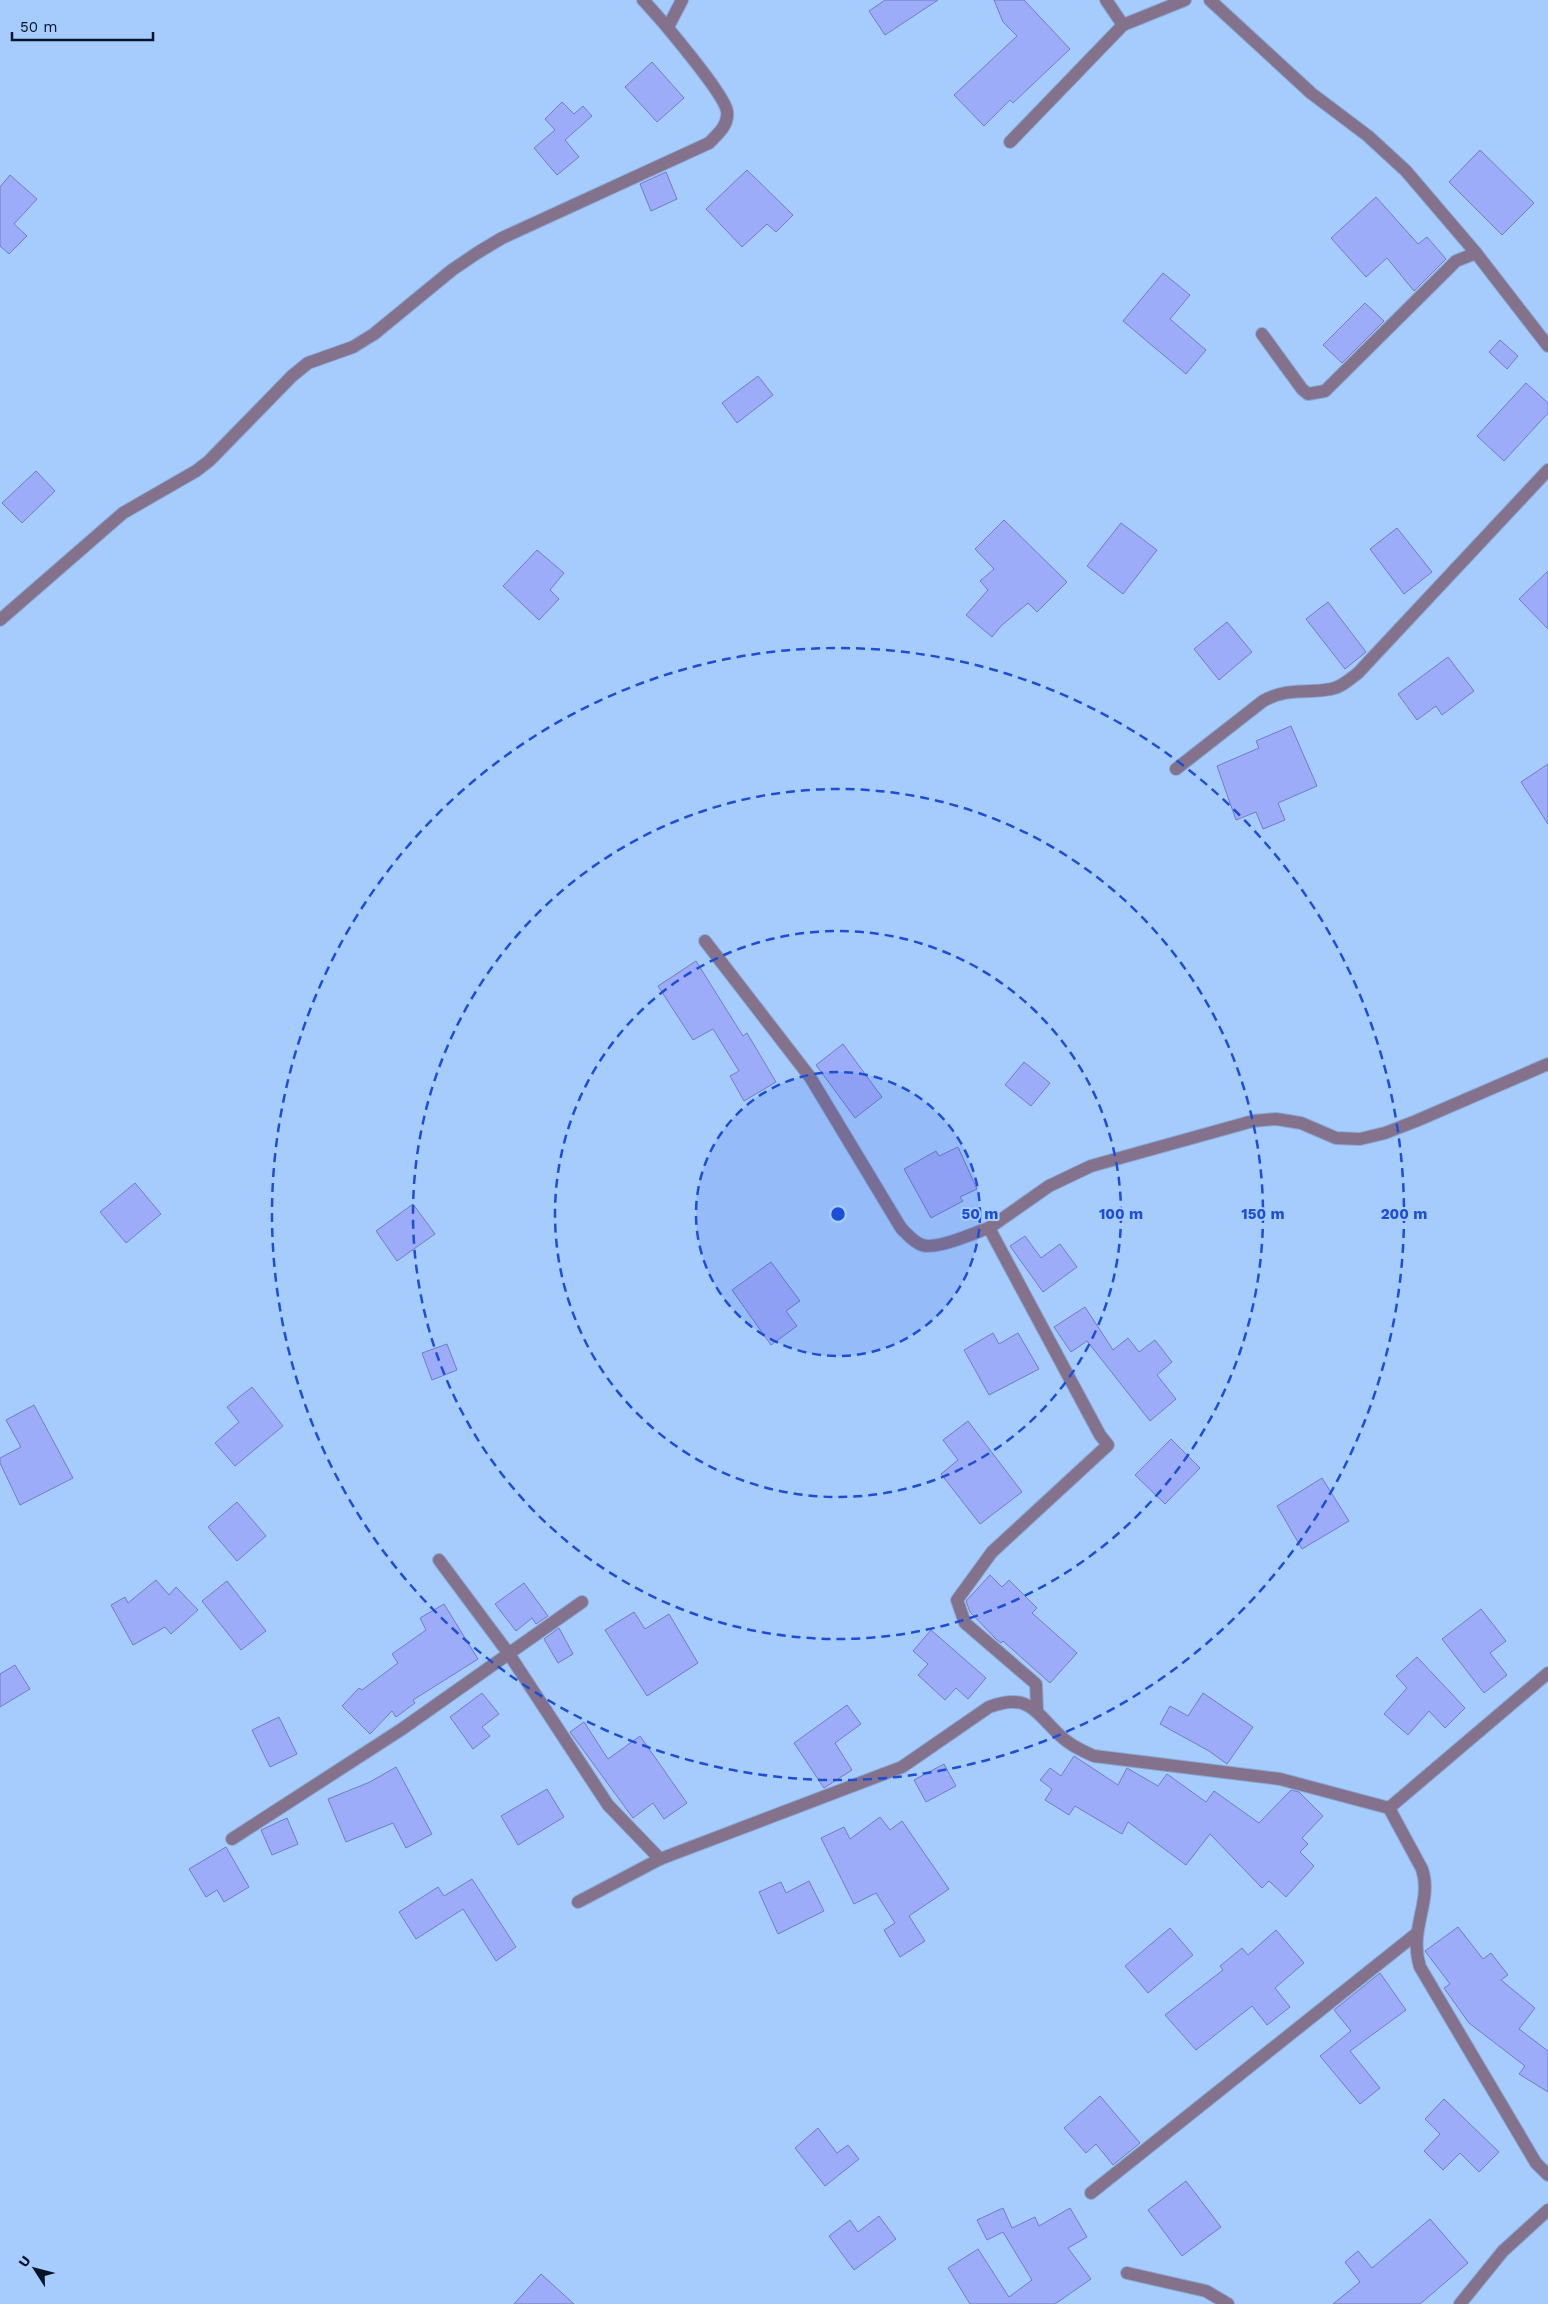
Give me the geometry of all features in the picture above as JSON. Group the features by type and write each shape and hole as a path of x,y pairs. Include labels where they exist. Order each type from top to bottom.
{"street":[{"path":"0,620 118,518 209,461 292,376 308,363 353,347 374,334 452,270 502,238 709,143 726,121 727,110 720,96 668,27 644,0"},
{"path":"668,27 682,0"},
{"path":"1106,0 1122,25"},
{"path":"1010,142 1122,25 1184,0"},
{"path":"1210,0 1305,88 1406,171 1476,253 1548,346"},
{"path":"1262,334 1302,389 1308,394 1326,391 1456,261 1476,253"},
{"path":"1176,769 1263,701 1276,694 1333,689 1344,684 1358,673 1548,470"},
{"path":"705,941 810,1077 906,1234 921,1245 932,1246 989,1228 1049,1186 1100,1164 1253,1121 1276,1120 1302,1123 1336,1138 1360,1139 1386,1133 1548,1064"},
{"path":"989,1228 1100,1435 1108,1445 992,1552 957,1600 965,1623 1036,1684 1037,1710"},
{"path":"439,1560 509,1654 608,1805 660,1859"},
{"path":"232,1839 402,1729 582,1602"},
{"path":"1389,1808 1548,1673"},
{"path":"578,1902 660,1859 902,1767 989,1707 1004,1701 1025,1703 1037,1710 1077,1750 1094,1756 1280,1780 1389,1808 1426,1879 1426,1891 1416,1934 1416,1955 1426,1980 1536,2163 1548,2175"},
{"path":"1091,2193 1416,1934"},
{"path":"1460,2304 1503,2251 1548,2210"},
{"path":"1127,2274 1206,2291 1228,2304"}],"building":[{"path":"885,0 938,0 885,35 869,11"},
{"path":"994,0 1024,0 1070,49 1013,103 1010,100 984,126 954,95 1017,36 1003,22"},
{"path":"652,62 684,98 657,122 625,87"},
{"path":"562,102 574,114 583,106 592,116 565,140 579,157 557,175 534,148 555,130 545,119"},
{"path":"1480,150 1534,203 1502,235 1449,182"},
{"path":"747,170 793,215 776,232 767,224 742,247 706,209"},
{"path":"666,172 677,199 651,211 640,184"},
{"path":"10,175 37,199 14,224 27,236 9,254 0,246 0,187"},
{"path":"1376,197 1418,244 1427,237 1446,259 1414,291 1387,258 1366,277 1331,238"},
{"path":"1163,273 1190,295 1170,319 1206,350 1186,374 1123,321"},
{"path":"1365,303 1384,321 1342,363 1323,345"},
{"path":"1500,340 1518,356 1507,369 1489,352"},
{"path":"758,376 773,395 737,423 722,403"},
{"path":"1526,383 1548,403 1548,413 1504,461 1477,436"},
{"path":"36,471 55,491 22,523 2,503"},
{"path":"1004,520 1067,582 1037,612 1028,603 1001,626 992,637 966,615 988,590 980,581 994,569 975,549"},
{"path":"1121,523 1157,550 1123,594 1087,566"},
{"path":"1397,528 1432,572 1404,594 1370,549"},
{"path":"537,550 564,573 550,590 559,599 539,620 503,586"},
{"path":"1548,571 1548,629 1519,599"},
{"path":"1328,602 1366,652 1345,669 1306,619"},
{"path":"1227,622 1252,652 1219,680 1194,649"},
{"path":"1448,657 1474,691 1442,715 1436,706 1417,720 1398,694"},
{"path":"1291,726 1317,786 1278,803 1285,820 1263,829 1256,812 1236,820 1217,766 1259,748 1256,741"},
{"path":"1548,764 1548,824 1521,782"},
{"path":"696,961 743,1036 747,1033 776,1082 744,1101 730,1076 739,1071 713,1029 693,1040 658,986"},
{"path":"843,1044 882,1097 855,1118 816,1065"},
{"path":"1024,1062 1050,1083 1031,1106 1005,1085"},
{"path":"958,1147 977,1189 960,1197 963,1201 931,1218 904,1169 936,1151 939,1156"},
{"path":"135,1183 161,1214 126,1243 100,1212"},
{"path":"413,1204 435,1234 397,1261 376,1231"},
{"path":"1025,1236 1041,1258 1060,1244 1077,1267 1043,1292 1010,1246"},
{"path":"771,1262 800,1301 786,1311 797,1326 771,1345 732,1290"},
{"path":"1085,1307 1113,1350 1128,1338 1139,1352 1155,1340 1172,1362 1157,1375 1176,1399 1150,1421 1087,1341 1071,1352 1054,1327"},
{"path":"993,1333 999,1344 1018,1333 1039,1369 989,1395 964,1350"},
{"path":"447,1344 457,1370 432,1380 422,1353"},
{"path":"252,1387 283,1426 235,1466 215,1443 239,1422 227,1407"},
{"path":"34,1405 73,1478 20,1505 0,1463 0,1458 21,1447 6,1420"},
{"path":"968,1421 1022,1492 980,1524 941,1474 958,1460 943,1440"},
{"path":"1171,1439 1200,1468 1165,1504 1135,1475"},
{"path":"1322,1478 1349,1521 1302,1549 1277,1506"},
{"path":"237,1502 266,1536 237,1561 208,1527"},
{"path":"990,1575 1002,1587 1009,1580 1037,1608 1032,1613 1077,1653 1050,1683 1003,1641 1001,1643 996,1639 970,1612 966,1601"},
{"path":"156,1580 169,1595 176,1587 198,1610 171,1634 165,1627 133,1645 111,1605 125,1597 128,1603"},
{"path":"227,1581 266,1631 241,1650 202,1601"},
{"path":"524,1583 548,1616 536,1624 532,1618 516,1631 495,1604"},
{"path":"444,1604 478,1659 413,1700 415,1703 396,1717 392,1711 370,1734 342,1706 359,1688 362,1690 398,1663 392,1654 426,1630 420,1618"},
{"path":"1481,1609 1506,1641 1490,1653 1507,1675 1484,1693 1442,1639"},
{"path":"634,1612 645,1629 669,1614 698,1663 647,1696 605,1630"},
{"path":"559,1628 573,1654 558,1663 544,1639"},
{"path":"931,1630 986,1678 968,1699 956,1688 945,1700 918,1675 928,1664 913,1651"},
{"path":"1417,1657 1465,1708 1445,1728 1429,1711 1408,1735 1384,1714 1407,1688 1396,1676"},
{"path":"15,1665 30,1689 0,1707 0,1674"},
{"path":"482,1693 499,1714 482,1727 490,1736 473,1749 450,1717"},
{"path":"1203,1693 1253,1727 1227,1764 1209,1751 1160,1724 1170,1706 1188,1716"},
{"path":"847,1705 861,1724 835,1743 852,1770 824,1788 794,1743"},
{"path":"279,1717 297,1754 270,1767 252,1730"},
{"path":"584,1722 608,1759 640,1736 687,1803 664,1819 653,1803 633,1818 570,1732"},
{"path":"1074,1756 1118,1785 1127,1768 1158,1786 1167,1774 1206,1802 1214,1791 1259,1823 1291,1790 1299,1792 1323,1816 1302,1838 1308,1844 1300,1852 1314,1866 1286,1897 1269,1881 1262,1888 1210,1834 1186,1865 1128,1822 1122,1834 1075,1806 1069,1815 1045,1800 1052,1789 1040,1780 1050,1768 1061,1776"},
{"path":"944,1764 956,1786 926,1802 914,1780"},
{"path":"396,1767 432,1834 406,1848 393,1823 346,1842 328,1799 370,1782"},
{"path":"547,1789 564,1817 518,1845 501,1816"},
{"path":"880,1817 890,1830 902,1821 949,1889 909,1916 925,1941 900,1957 884,1930 895,1923 876,1893 854,1904 821,1838 844,1827 850,1839"},
{"path":"287,1818 298,1844 272,1855 261,1830"},
{"path":"226,1847 249,1887 224,1902 217,1890 206,1897 189,1869"},
{"path":"472,1879 516,1947 496,1961 463,1909 416,1939 399,1912 438,1887 444,1896"},
{"path":"809,1881 824,1911 778,1934 759,1892 781,1882 786,1893"},
{"path":"1458,1927 1483,1959 1491,1953 1508,1975 1501,1980 1535,2008 1519,2029 1548,2051 1548,2092 1519,2074 1525,2066 1469,2023 1444,1988 1450,1984 1425,1951"},
{"path":"1170,1928 1193,1955 1148,1993 1125,1966"},
{"path":"1276,1930 1304,1963 1275,1988 1290,2007 1267,2025 1252,2006 1196,2050 1165,2015 1223,1970 1220,1966 1242,1948 1248,1955"},
{"path":"1380,1973 1406,2010 1350,2051 1380,2088 1360,2104 1320,2056 1351,2031 1334,2010"},
{"path":"1100,2096 1140,2143 1113,2165 1096,2144 1086,2153 1064,2128"},
{"path":"1444,2099 1499,2152 1479,2172 1460,2153 1443,2170 1424,2151 1440,2134 1425,2119"},
{"path":"818,2128 837,2153 848,2145 859,2159 825,2186 795,2148"},
{"path":"1186,2181 1221,2227 1182,2256 1148,2210"},
{"path":"1003,2208 1012,2228 1035,2217 1039,2226 1070,2208 1087,2237 1068,2248 1091,2279 1055,2304 970,2304 948,2268 978,2249 1009,2297 1032,2280 1003,2232 987,2240 977,2220"},
{"path":"879,2216 896,2239 854,2270 829,2236 850,2220 858,2232"},
{"path":"1430,2219 1468,2263 1420,2304 1333,2304 1360,2282 1345,2262 1358,2251 1372,2268"},
{"path":"541,2274 574,2304 514,2304"}]}
